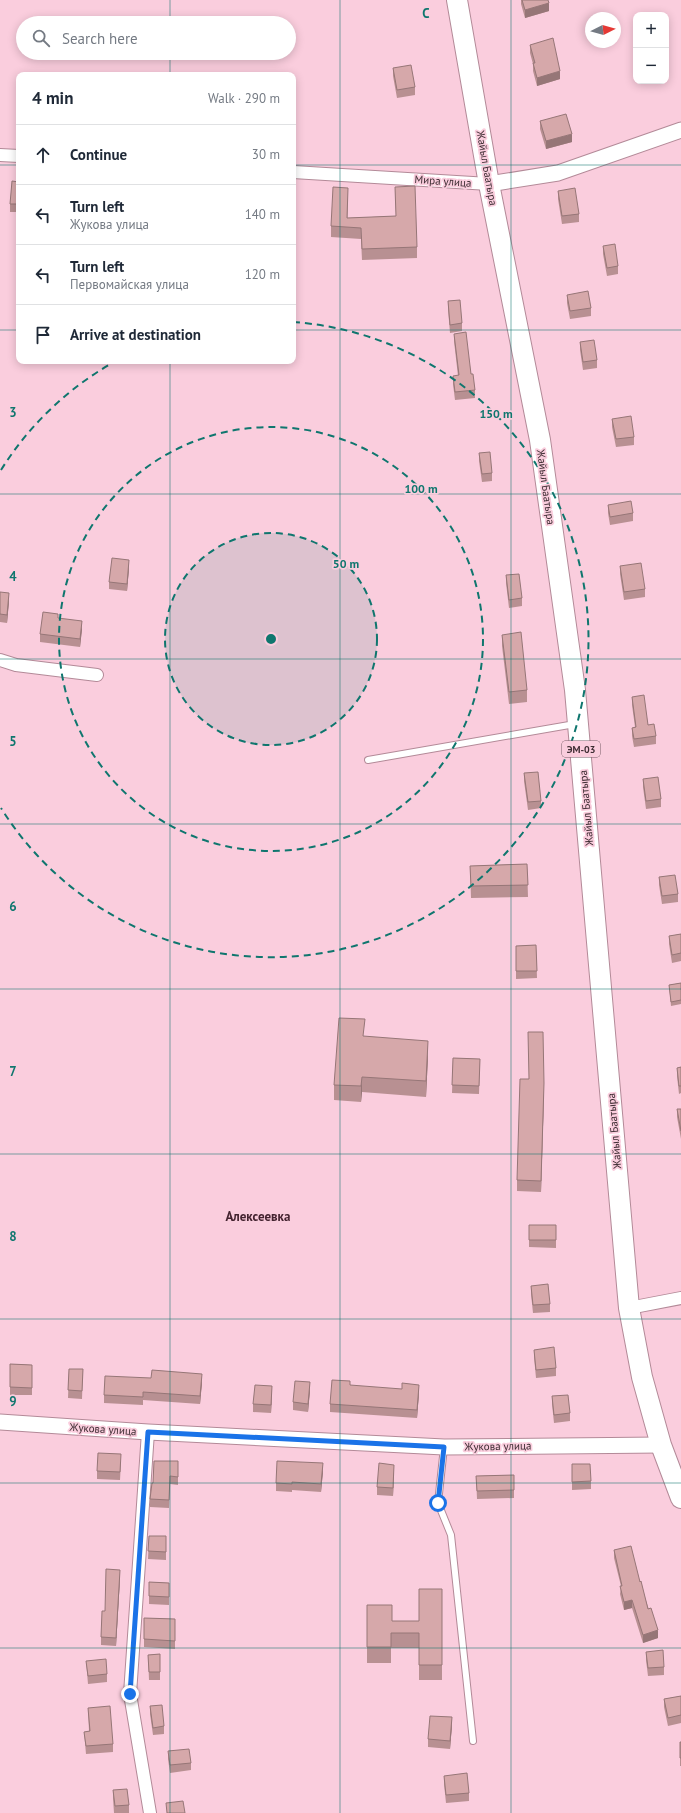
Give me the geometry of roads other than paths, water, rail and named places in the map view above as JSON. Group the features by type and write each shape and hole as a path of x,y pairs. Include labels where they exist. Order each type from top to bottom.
{"highway":[{"name":"Жайыл Баатыра","path":"457,0 489,184 540,440 575,690 629,1308 642,1377 661,1445 681,1498"}],"street":[{"name":"Мира улица","path":"296,172 489,184 558,173 681,130"},
{"path":"0,155 16,156"},
{"path":"0,660 16,665 97,675"},
{"path":"629,1308 681,1298"},
{"name":"Жукова улица","path":"0,1422 148,1432 444,1447 661,1445"},
{"path":"148,1432 130,1694 150,1813"}],"lane":[{"path":"368,760 578,723"},
{"path":"444,1447 438,1503 451,1535 473,1741"}],"district":[{"name":"Алексеевка","path":"258,1216"}]}
